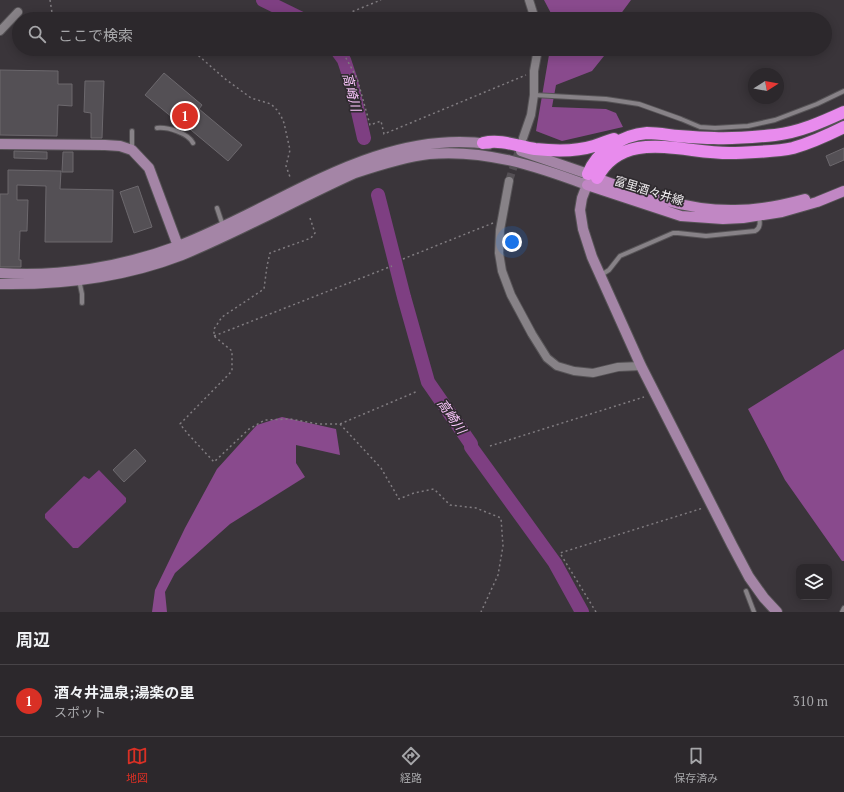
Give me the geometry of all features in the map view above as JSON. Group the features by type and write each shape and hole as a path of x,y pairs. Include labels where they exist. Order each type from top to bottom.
{"highway":[{"path":"483,143 512,143 549,150 570,150 593,147 630,135 658,134 722,139 775,135 791,133 809,127 844,112"},
{"path":"591,179 610,160 620,153 635,148 655,146 703,152 732,153 774,150 793,148 844,127"},
{"path":"591,179 595,160 606,149 618,142 639,135"}],"main road":[{"name":"富里酒々井線","path":"591,179 673,203 713,209 735,210 758,208 799,200 817,195 844,184"},
{"name":"富里酒々井線","path":"591,179 681,216 723,219 759,216 782,212 817,202 844,191"}],"street":[{"path":"529,0 533,12"},
{"path":"0,31 12,18"},
{"path":"523,138 531,115 534,95 534,71 537,56"},
{"path":"0,273 59,273 130,261 178,246 223,226 323,177 374,157 413,146 439,143 483,143 500,146 528,153 591,179"},
{"path":"0,144 105,145 120,146 132,150 149,168 178,246"},
{"path":"0,284 24,284 79,280 134,270 181,255 227,235 355,173 413,156 445,153 502,158 591,179"},
{"path":"591,179 582,198 580,219 592,257 641,366 749,577 764,598 777,612"},
{"path":"509,181 500,230 499,253 502,271 511,295 547,358 556,366 574,371 593,373 618,367 641,366"}],"lane":[{"path":"534,95 606,99 639,104 681,119 700,128 716,128 748,126 775,120 817,104 844,91"},
{"path":"157,128 172,130 185,135 193,140 194,143"},
{"path":"132,131 132,150"},
{"path":"217,208 223,226"},
{"path":"600,275 609,270 620,256 673,233 706,236 755,231 760,225 759,216"},
{"path":"79,280 82,303"},
{"path":"746,591 754,612"},
{"path":"842,612 844,608"}],"path":[{"path":"50,0 52,12"},
{"path":"351,12 381,0"},
{"path":"199,56 224,78 251,98 271,104 277,110 284,123 290,150 286,166 290,177"},
{"path":"345,56 357,78 370,125 381,121 384,134 534,71"},
{"path":"214,336 214,329 222,317 264,289 270,253 311,238 315,233 310,218"},
{"path":"403,259 502,220"},
{"path":"214,336 392,266"},
{"path":"214,336 232,351 232,371 180,424 214,462 249,429 265,420 290,419 318,424 340,424 418,391"},
{"path":"490,446 644,397"},
{"path":"340,424 381,468 399,500 414,493 434,488 450,505 476,508 502,518 503,546 498,575 481,612"},
{"path":"596,612 560,552 713,505"}],"shaded area":[{"path":"544,0 631,0 622,12 550,12"},
{"path":"549,56 604,56 592,71 556,85 552,107 606,109 616,113 623,127 562,141 536,131"},
{"path":"844,349 844,561 842,561 785,480 748,409"},
{"path":"282,417 336,429 340,455 296,445 296,463 305,477 230,524 175,573 165,592 167,612 152,612 155,590 185,528 217,469 257,425"},
{"path":"99,470 126,498 126,502 78,548 73,548 45,518 45,514 84,476 89,479"}],"building":[{"path":"0,70 58,71 58,84 72,84 72,106 58,105 57,136 0,135"},
{"path":"164,73 202,105 199,109 242,145 228,161 185,125 184,127 145,95"},
{"path":"85,81 104,81 102,138 91,138 91,113 84,112"},
{"path":"844,148 844,160 830,166 826,156"},
{"path":"14,151 47,152 47,159 14,158"},
{"path":"63,152 73,152 73,172 62,172"},
{"path":"8,170 61,171 60,189 113,190 112,242 45,242 46,186 17,185 17,200 28,200 27,231 20,231 19,260 21,260 21,267 0,267 0,194 8,194"},
{"path":"138,186 152,227 134,233 120,192"},
{"path":"135,449 146,461 124,482 113,470"}],"waterway":[{"name":"高崎川","path":"263,0 288,12"},
{"name":"高崎川","path":"341,56 344,60 351,81 364,138"},
{"name":"高崎川","path":"378,195 404,297 428,382 471,444 471,447 555,563 582,612"}],"tunnel":[{"path":"509,181 521,144"}],"place":[{"name":"酒々井温泉;湯楽の里","path":"185,116"}]}
